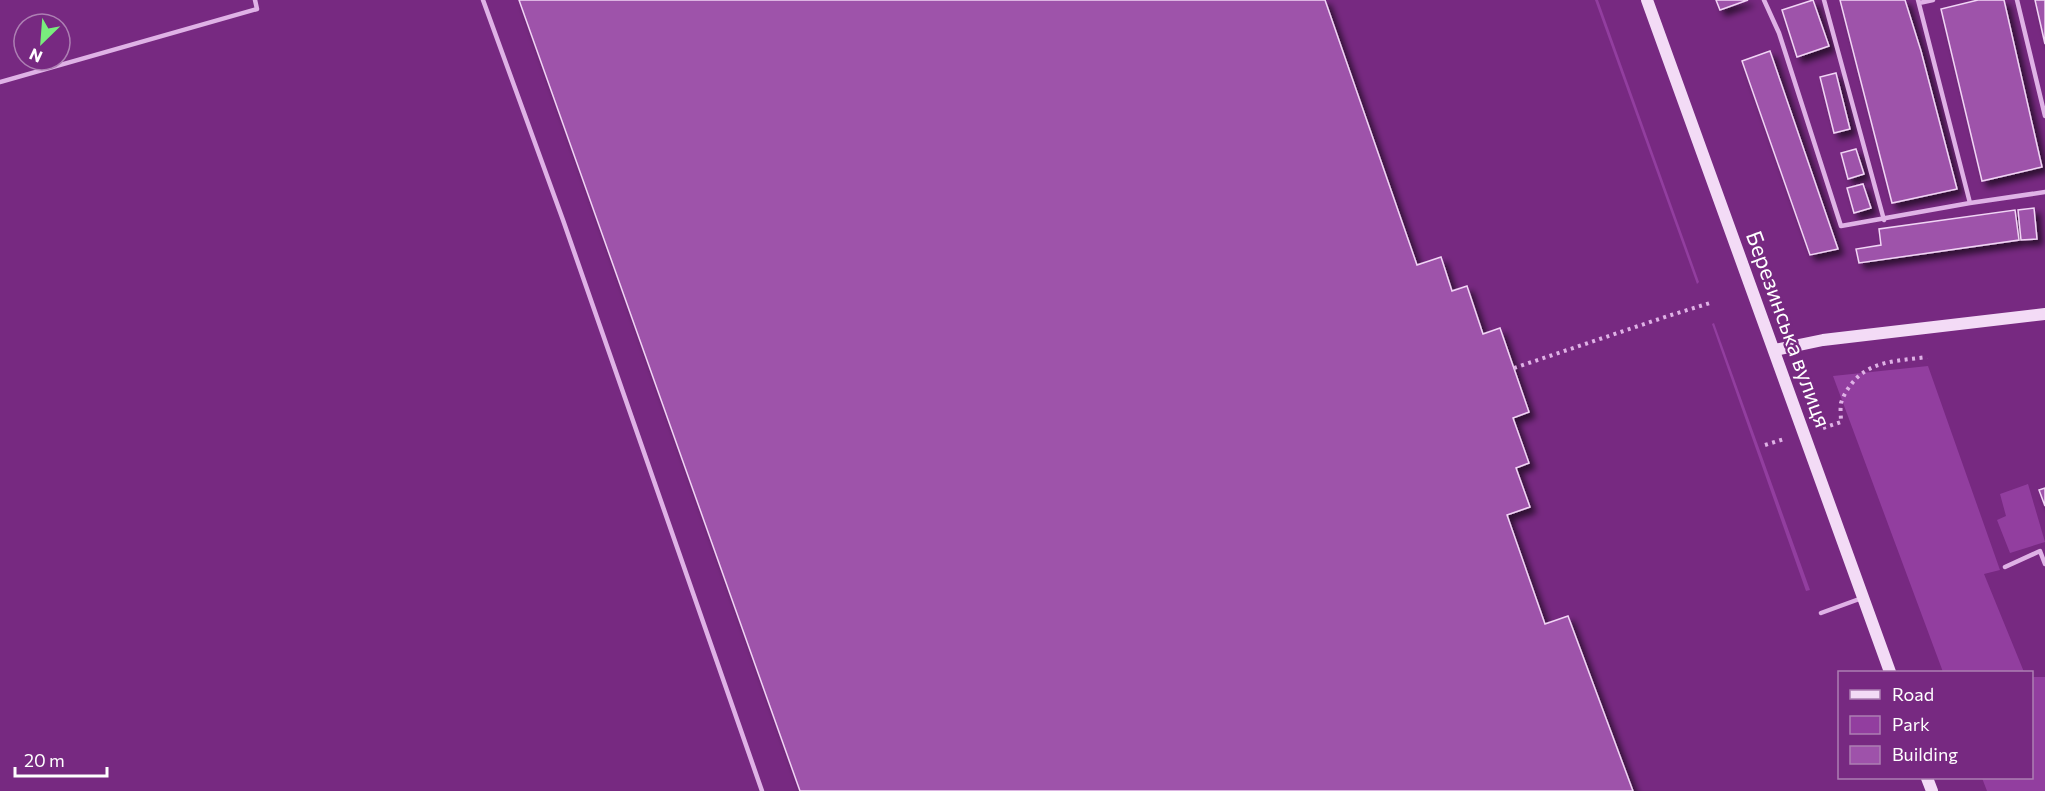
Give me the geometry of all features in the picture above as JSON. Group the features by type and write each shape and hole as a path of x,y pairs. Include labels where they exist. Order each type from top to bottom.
{"street":[{"name":"Березинська вулиця","path":"1647,0 1890,671"},
{"path":"1775,350 1823,340 2045,314"}],"lane":[{"path":"0,81 258,9 255,0"},
{"path":"483,0 563,220 762,791"},
{"path":"1764,0 1779,33 1841,226 2045,192"},
{"path":"1824,0 1884,220"},
{"path":"1932,0 1919,2 1970,203"},
{"path":"2017,0 2045,116"},
{"path":"2005,567 2040,551 2045,564"},
{"path":"1821,613 1864,597"}],"path":[{"path":"1514,368 1710,303"},
{"path":"1765,445 1841,422 1841,404 1845,393 1863,371 1880,363 1927,357"}],"green space":[{"path":"1595,0 1598,0 1699,282 1697,284"},
{"path":"1714,323 1810,590 1806,591 1712,324"},
{"path":"1928,366 2000,570 1984,574 2024,671 1943,671 1833,376"},
{"path":"2028,484 2045,542 2010,553 1997,520 2006,516 2000,494"},
{"path":"2033,677 2045,677 2045,791 1987,791 1982,779 2033,779"}],"building":[{"path":"519,0 1325,0 1417,265 1441,257 1452,291 1467,286 1483,334 1500,328 1529,412 1513,418 1529,463 1516,468 1530,507 1507,515 1545,624 1568,616 1633,791 800,791"},
{"path":"1716,0 1748,0 1720,10"},
{"path":"1813,0 1829,46 1797,57 1782,10"},
{"path":"1840,0 1905,0 1921,51 1957,189 1892,203"},
{"path":"1978,0 2004,0 2042,167 1982,181 1941,9"},
{"path":"2035,0 2045,0 2045,44"},
{"path":"1770,51 1838,249 1810,255 1742,61"},
{"path":"1836,73 1850,129 1834,133 1820,77"},
{"path":"1856,149 1864,174 1848,179 1841,153"},
{"path":"1863,184 1871,208 1854,213 1847,188"},
{"path":"2034,208 2037,239 2021,240 2018,210"},
{"path":"2015,210 2019,240 1859,263 1856,249 1881,245 1879,229"},
{"path":"2045,488 2045,506 2039,490"}]}
